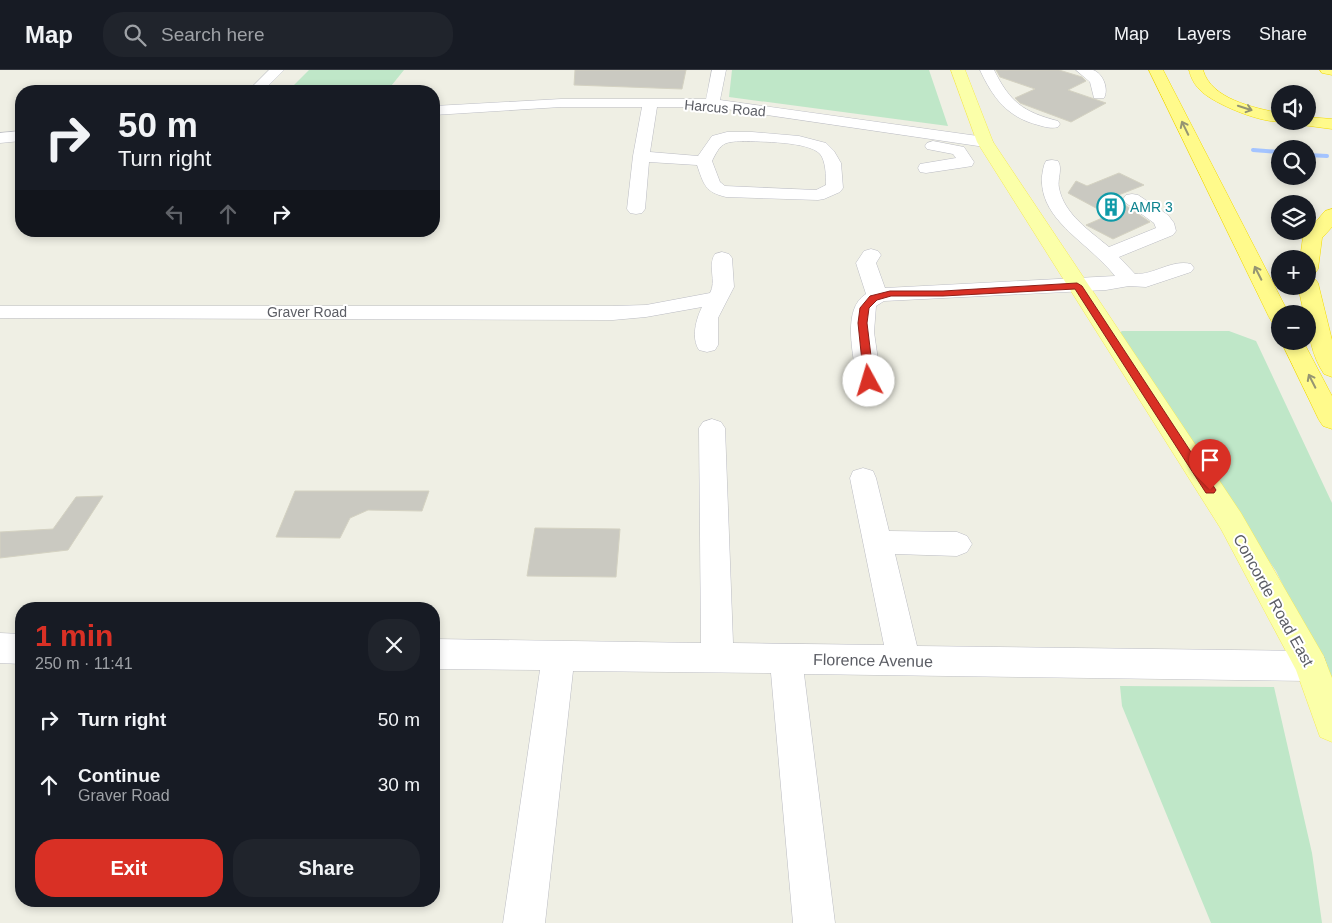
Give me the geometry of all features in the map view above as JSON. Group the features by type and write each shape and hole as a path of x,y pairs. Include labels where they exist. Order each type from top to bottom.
{"highway":[{"path":"1156,70 1274,305"},
{"path":"1196,70 1202,85 1224,100 1271,115"},
{"path":"1327,70 1332,72"},
{"path":"1316,123 1332,124"},
{"path":"1311,250 1313,237 1332,215"},
{"path":"1311,295 1319,335 1332,368"},
{"path":"1297,350 1332,420"}],"main road":[{"name":"Concorde Road East","path":"958,70 985,142 1231,521 1311,666 1332,726"}],"street":[{"path":"261,85 277,70"},
{"path":"712,104 719,70"},
{"path":"987,70 1004,100 1013,110 1025,117 1052,124"},
{"path":"1083,70 1098,80 1099,95"},
{"path":"636,209 650,103"},
{"name":"Harcus Road","path":"440,111 537,104 712,104 985,142"},
{"path":"916,132 916,143 954,149 961,153 966,160 962,163 926,168"},
{"path":"0,138 15,137"},
{"path":"766,137 809,144 824,149 830,155 834,188 818,195 726,192 719,190 712,184 704,160 712,143 723,138 766,137"},
{"path":"642,156 704,160"},
{"path":"1052,165 1050,188 1060,210 1078,232 1107,255 1129,280"},
{"path":"1107,255 1166,231 1161,219 1132,199"},
{"path":"871,255 866,263 877,296"},
{"path":"707,345 707,318 724,287 722,258"},
{"path":"869,381 863,323 864,308 868,302 877,296 890,293 943,293 1106,284 1129,280 1146,281 1184,268"},
{"name":"Graver Road","path":"0,312 613,313 646,312 718,298"},
{"path":"712,428 717,658"},
{"path":"863,478 904,661"},
{"path":"877,542 957,544"},
{"path":"0,648 15,648"},
{"name":"Florence Avenue","path":"440,654 1311,666"},
{"path":"524,923 558,655"},
{"path":"786,659 814,923"}],"green space":[{"path":"309,70 404,70 392,85 294,85"},
{"path":"732,70 929,70 948,126 729,97"},
{"path":"1122,331 1229,331 1256,341 1332,503 1332,685 1276,571 1202,466 1109,340"},
{"path":"1120,686 1274,687 1312,853 1322,923 1211,923 1122,706"}],"building":[{"path":"575,70 686,70 682,89 574,85"},
{"path":"996,70 1059,70 1082,77 1086,81 1068,90 1106,103 1071,122 1020,103 1015,98 1035,89 1000,77"},
{"name":"AMR 3","path":"1119,173 1144,185 1111,198 1150,222 1113,239 1086,225 1109,215 1068,193 1076,181 1087,186"},
{"path":"295,491 429,491 422,511 368,510 350,518 340,538 276,537"},
{"path":"103,496 68,550 0,558 0,532 53,529 76,497"},
{"path":"535,528 620,529 616,577 527,576"}],"waterway":[{"path":"1253,150 1271,151"},
{"path":"1316,155 1327,156"}],"place":[{"name":"AMR 3","path":"1111,207"}],"route":[{"path":"869,381 863,323 864,308 868,302 880,295 890,293 943,293 1077,286 1210,490"}]}
